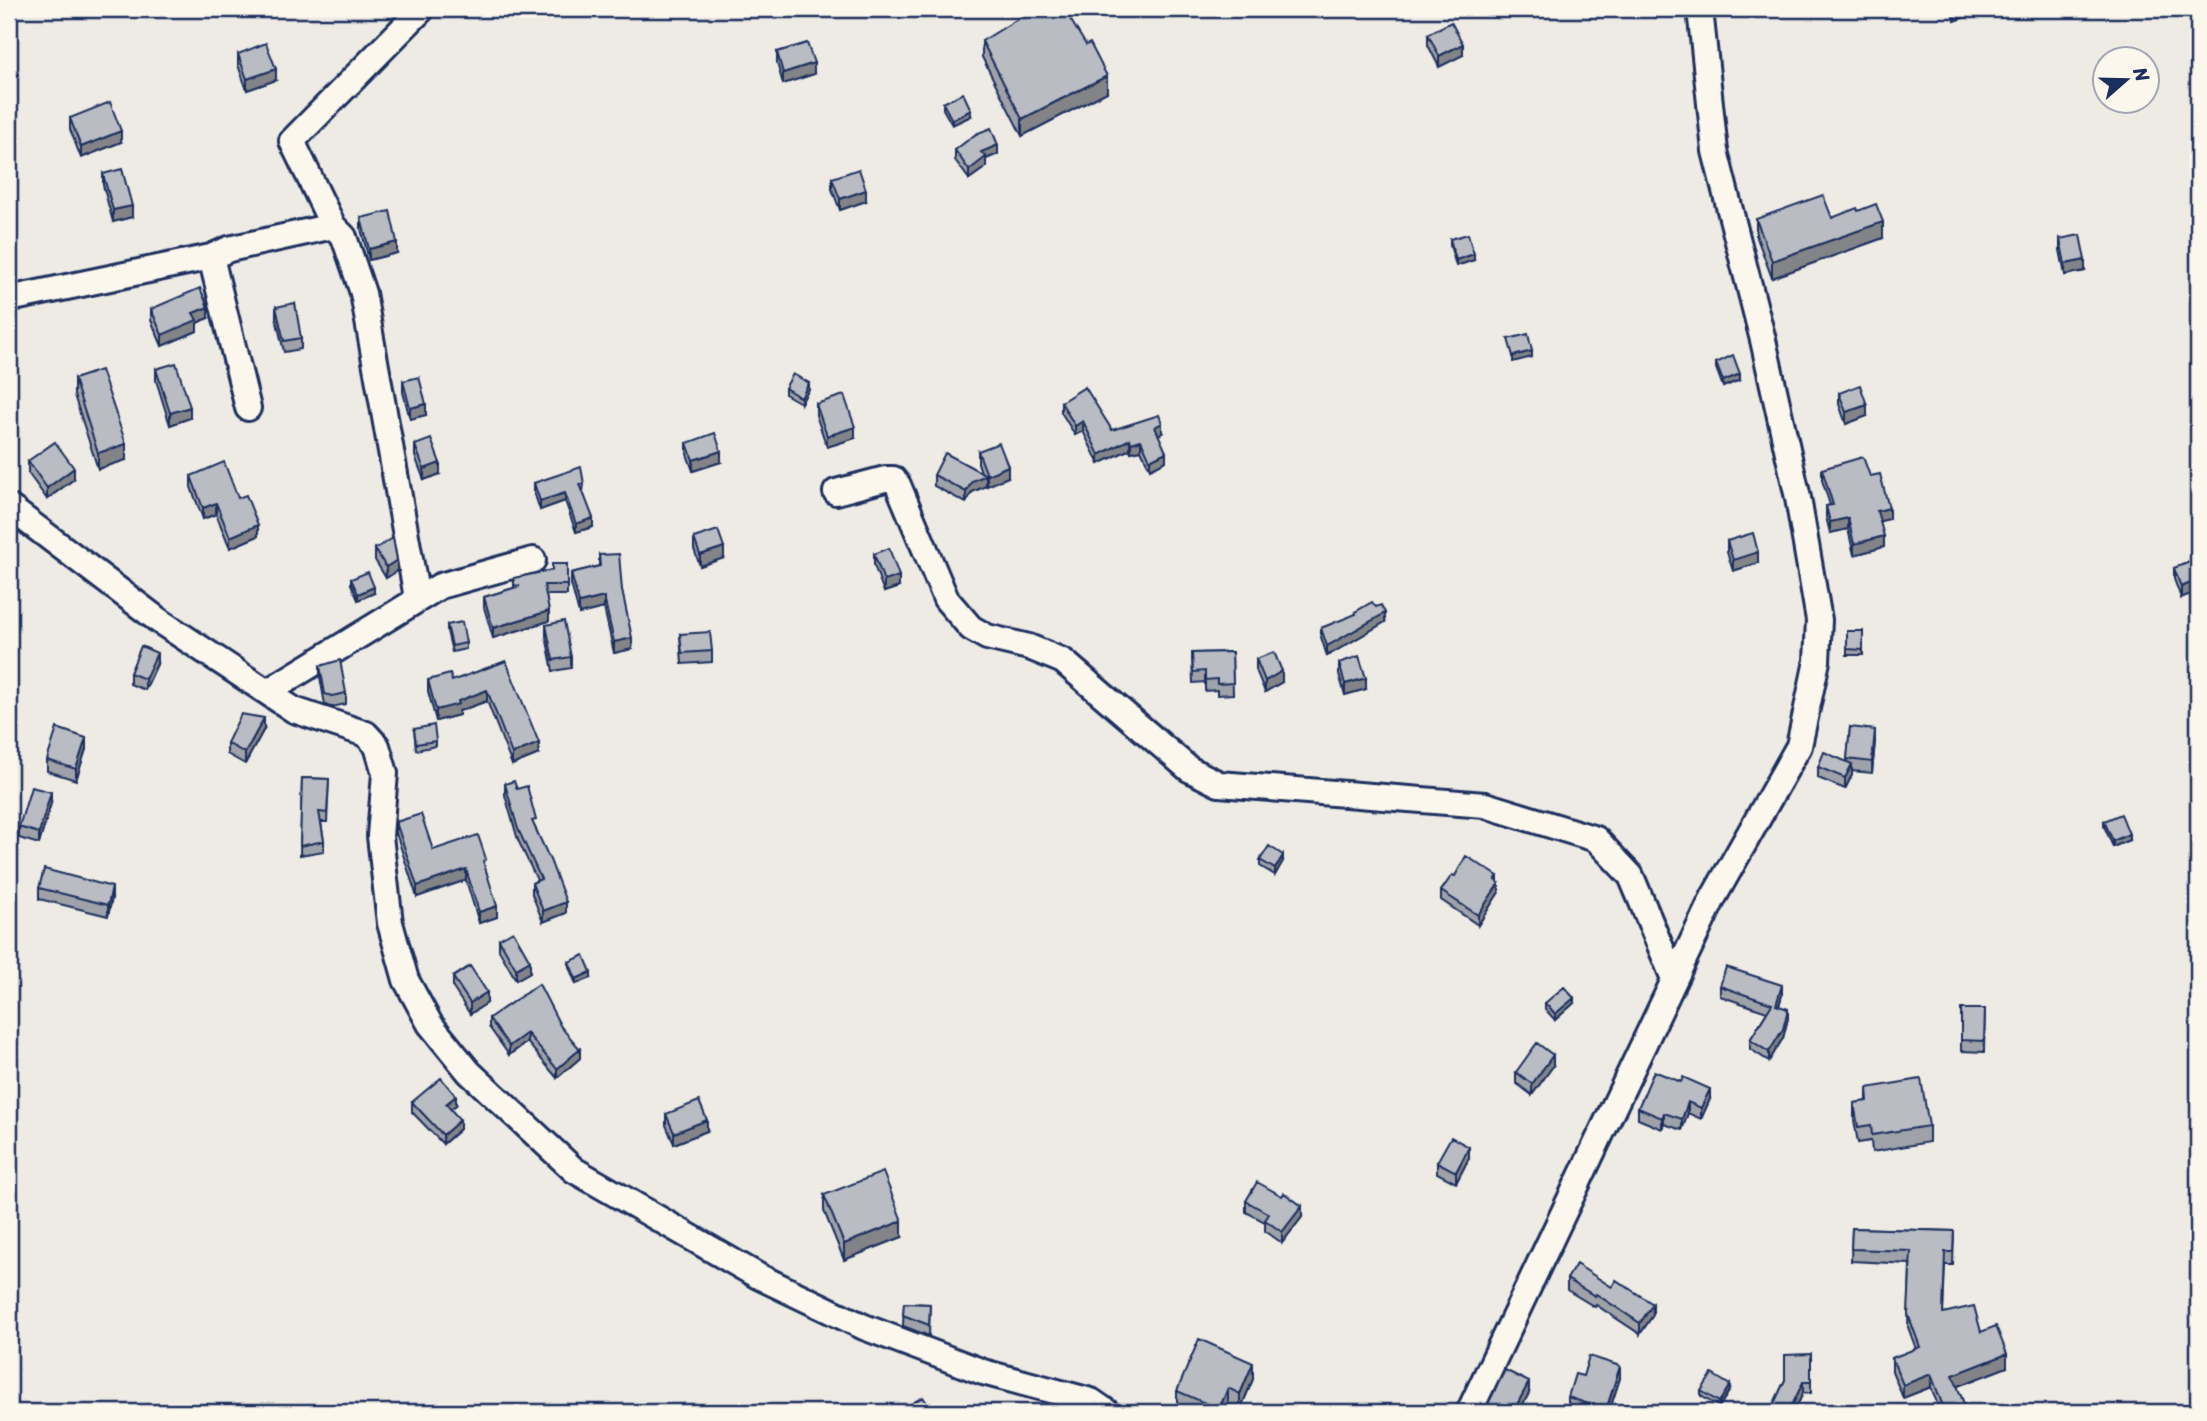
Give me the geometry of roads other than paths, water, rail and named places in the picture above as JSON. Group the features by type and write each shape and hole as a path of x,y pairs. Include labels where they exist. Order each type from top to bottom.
{"street":[{"path":"417,598 363,293 344,237 333,226 292,141 422,9"},
{"path":"1469,1412 1713,898 1799,746 1817,662 1819,620 1798,498 1766,353 1715,151 1700,9"},
{"path":"9,299 211,257 229,249 333,226"},
{"path":"211,257 248,408"},
{"path":"836,492 885,479 893,480 898,485 946,599 971,628 987,637 1029,647 1063,662 1189,769 1219,784 1485,806 1596,839 1631,876 1674,978"},
{"path":"9,507 158,620 294,710 366,734 377,746 385,773 380,836 390,923 406,980 430,1024 468,1072 574,1170 758,1276 864,1327 983,1371 1091,1401 1107,1412"},
{"path":"267,692 440,586 533,560"}]}
